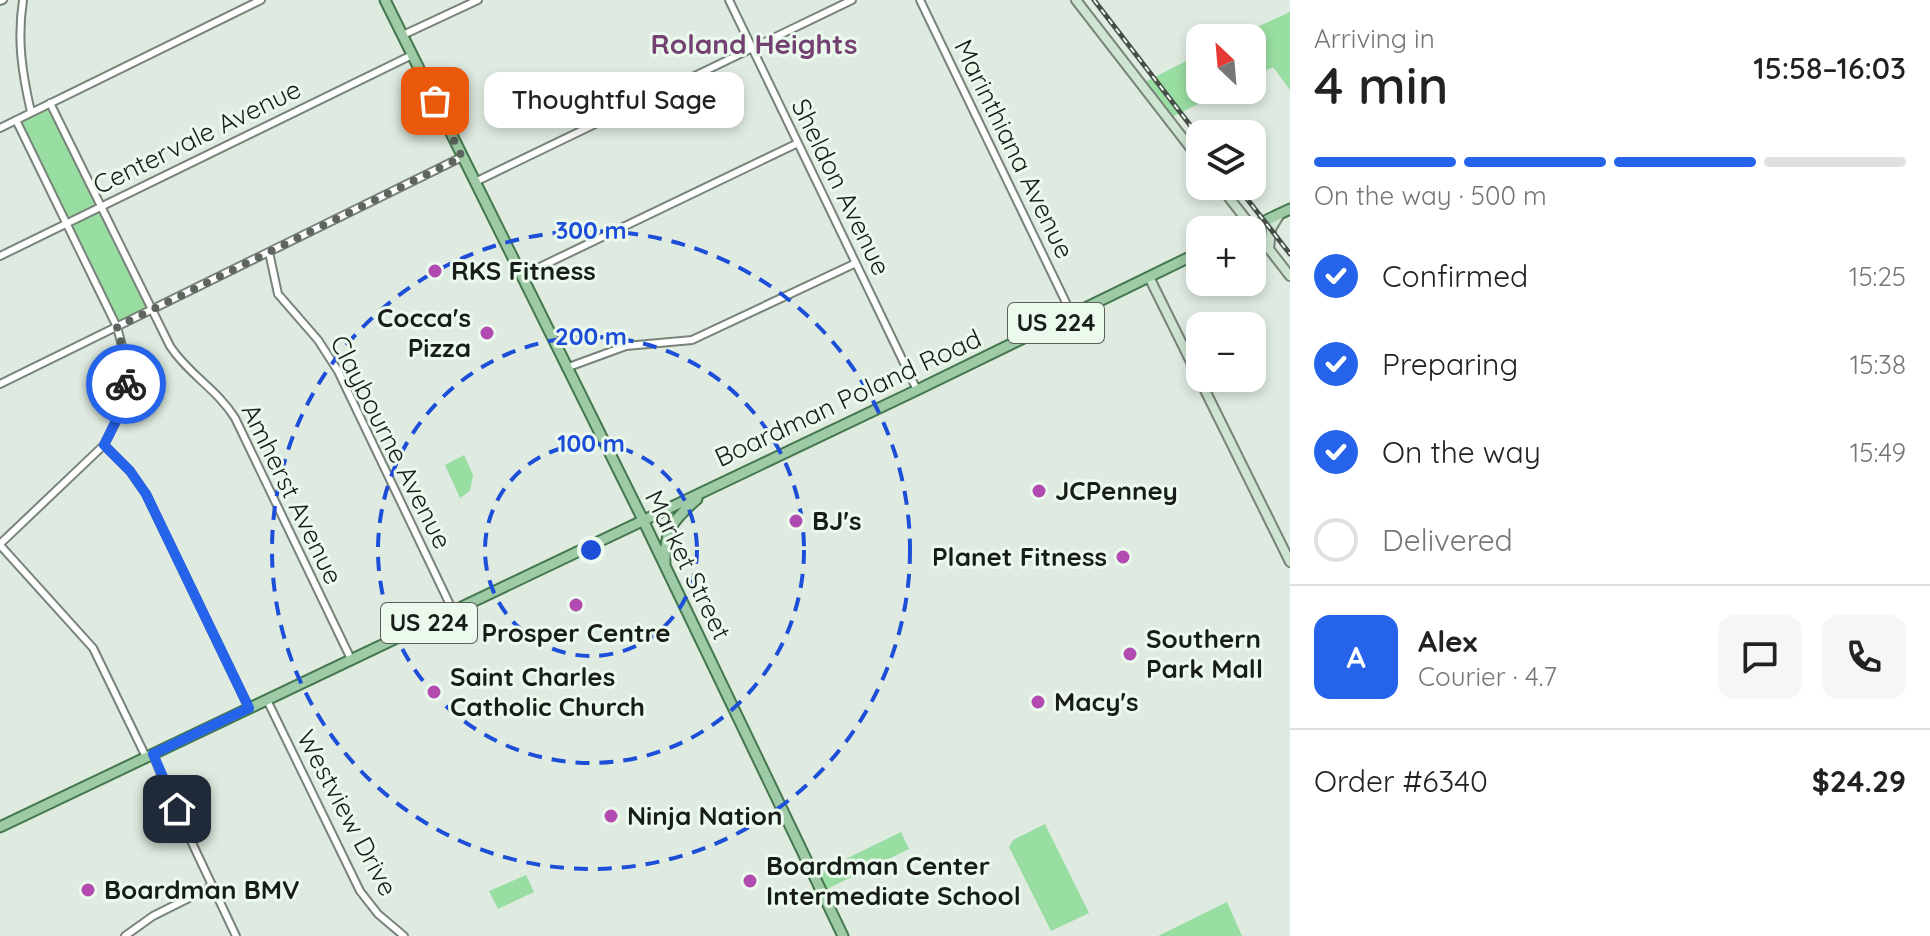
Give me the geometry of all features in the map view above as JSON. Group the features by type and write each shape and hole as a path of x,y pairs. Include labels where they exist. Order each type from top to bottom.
{"main road":[{"name":"Market Street","path":"385,0 643,520 843,936"},
{"path":"1266,220 1290,209"},
{"name":"Boardman Poland Road","path":"643,520 1186,259"},
{"path":"665,567 666,539 672,524 679,514 714,486"},
{"name":"US 224","path":"0,827 643,520"}],"street":[{"path":"23,0 19,30 20,57 31,112"},
{"path":"0,128 261,0"},
{"path":"403,35 478,0"},
{"name":"Sheldon Avenue","path":"729,0 917,390"},
{"path":"475,182 852,0"},
{"name":"Marinthiana Avenue","path":"920,0 1072,315"},
{"path":"1076,0 1186,142"},
{"name":"Centervale Avenue","path":"0,256 412,55"},
{"name":"Amherst Avenue","path":"50,103 177,358 217,394 235,418 351,659"},
{"path":"16,120 117,327 125,357 125,386 120,413 104,445 0,544 93,648 150,756 236,936"},
{"path":"521,276 798,143"},
{"path":"0,384 462,157"},
{"path":"1269,250 1270,231 1280,214"},
{"path":"1266,247 1290,276"},
{"name":"Claybourne Avenue","path":"269,252 278,294 318,340 338,371 453,611"},
{"path":"566,368 626,346 692,340 856,263"},
{"path":"1149,277 1290,562"},
{"path":"104,445 130,471 146,494 249,708"},
{"name":"Westview Drive","path":"267,700 360,891 378,914 404,936"},
{"path":"125,936 153,916 213,886"}],"green space":[{"path":"1290,12 1290,90 1273,67 1266,70 1264,24"},
{"path":"1186,61 1186,104 1198,104 1168,119 1141,84"},
{"path":"50,103 151,310 117,327 16,120"},
{"path":"464,455 473,475 470,491 460,498 445,465"},
{"path":"1045,824 1089,913 1051,931 1009,847 1013,840"},
{"path":"901,832 909,849 821,892 813,875"},
{"path":"526,875 534,892 498,909 489,891"},
{"path":"1227,902 1242,936 1158,936"}],"railway":[{"path":"1094,0 1186,120"},
{"path":"1248,200 1290,254"}],"way so far":[{"path":"126,384 125,357 117,327 462,157 435,101"}],"place":[{"name":"Thoughtful Sage","path":"435,101"},
{"name":"RKS Fitness","path":"435,271"},
{"name":"Cocca's Pizza","path":"487,333"},
{"name":"JCPenney","path":"1039,491"},
{"name":"BJ's","path":"796,521"},
{"name":"Planet Fitness","path":"1123,557"},
{"name":"Prosper Centre","path":"576,605"},
{"name":"Southern Park Mall","path":"1130,654"},
{"name":"Saint Charles Catholic Church","path":"434,692"},
{"name":"Macy's","path":"1038,702"},
{"name":"Ninja Nation","path":"611,816"},
{"name":"Boardman Center Intermediate School","path":"750,881"},
{"name":"Boardman BMV","path":"88,890"}],"district":[{"name":"Roland Heights","path":"754,44"}],"route":[{"path":"126,384 120,413 104,445 130,471 146,494 249,708 153,754 177,809"}]}
